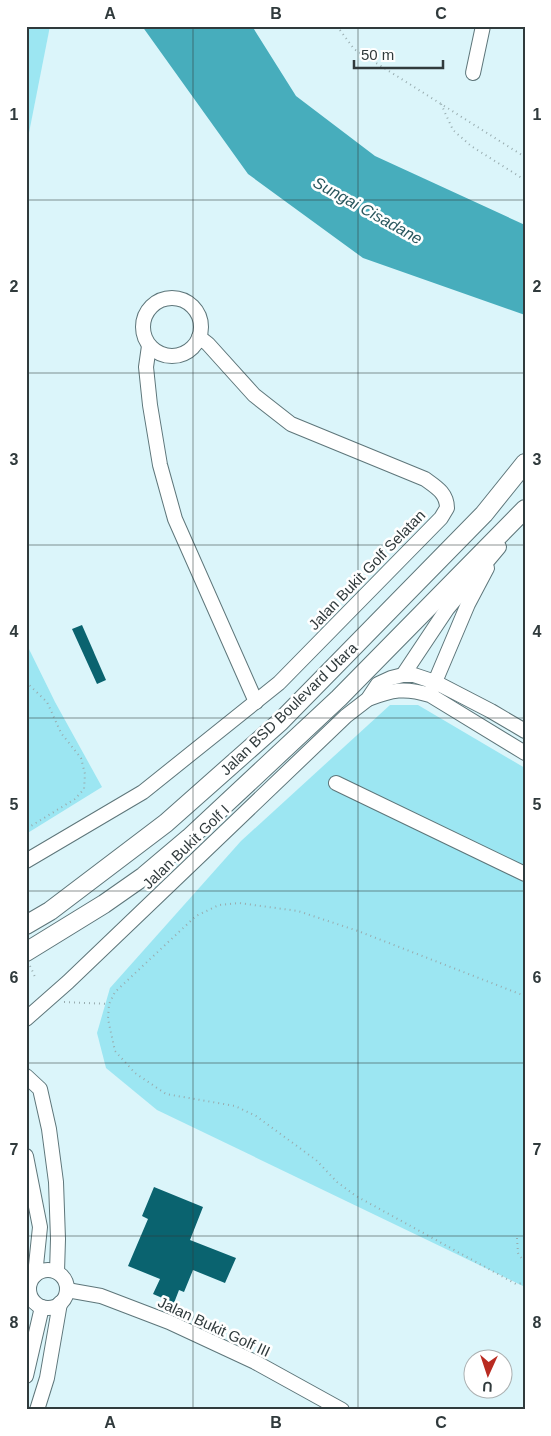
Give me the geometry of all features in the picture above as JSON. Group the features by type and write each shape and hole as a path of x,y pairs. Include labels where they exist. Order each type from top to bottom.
{"main road":[{"name":"Jalan BSD Boulevard Utara","path":"26,925 50,911 166,823 280,722 484,514 525,463"},
{"name":"Jalan BSD Boulevard Utara","path":"28,959 58,933 144,876 189,838 339,698 525,510"}],"street":[{"path":"473,74 483,26"},
{"path":"176,298 193,307 197,312 201,325 198,337 190,349 176,355 162,354 150,346 144,334 143,321 152,305 164,299 176,298"},
{"name":"Jalan Bukit Golf Selatan","path":"26,861 142,792 280,683 445,514 447,504 440,490 425,479 291,424 254,395 208,344 198,337"},
{"path":"150,346 146,367 153,424 160,465 175,519 256,702"},
{"path":"403,675 447,609 525,510"},
{"path":"432,689 468,604 486,572 491,555"},
{"name":"Jalan Bukit Golf I","path":"26,1019 346,716 368,699 378,684 403,675 414,675 525,753"},
{"name":"Jalan Bukit Golf I","path":"368,699 396,690 432,689 491,711 525,731"},
{"path":"336,783 525,874"},
{"path":"26,1076 40,1089 49,1129 56,1182 57,1272"},
{"path":"26,1156 40,1227 29,1286 29,1298 42,1307 51,1308 64,1300 67,1290 64,1280 57,1272 42,1271 31,1278"},
{"name":"Jalan Bukit Golf III","path":"67,1290 101,1296 169,1322 255,1362 342,1410"},
{"path":"37,1410 47,1378 60,1304"},
{"path":"26,1376 42,1307"}],"path":[{"path":"337,26 354,50 525,157"},
{"path":"441,104 453,130 471,146 525,180"},
{"path":"26,682 47,702 62,733 81,758 86,774 84,789 75,799 26,829"},
{"path":"525,996 358,931 298,911 239,903 219,905 196,916 115,992 109,1004 108,1019 115,1051 135,1073 166,1094 235,1106 256,1116 316,1160 337,1182 356,1196 516,1284 525,1283"},
{"path":"28,959 36,979"},
{"path":"60,1002 109,1004"},
{"path":"517,1238 518,1252 525,1264"}],"shaded area":[{"path":"26,26 50,26 26,148"},
{"path":"26,643 55,702 102,787 26,834"},
{"path":"390,705 418,705 525,768 525,1287 157,1110 106,1068 97,1033 110,988 241,841"}],"water":[{"name":"Sungai Cisadane","path":"142,26 252,26 296,96 375,156 525,225 525,315 363,258 248,174"}],"building":[{"path":"82,625 106,680 97,684 72,629"},
{"path":"154,1187 203,1207 190,1240 236,1258 225,1283 193,1270 184,1292 179,1290 174,1303 153,1294 160,1279 128,1266 148,1219 142,1216"}]}
